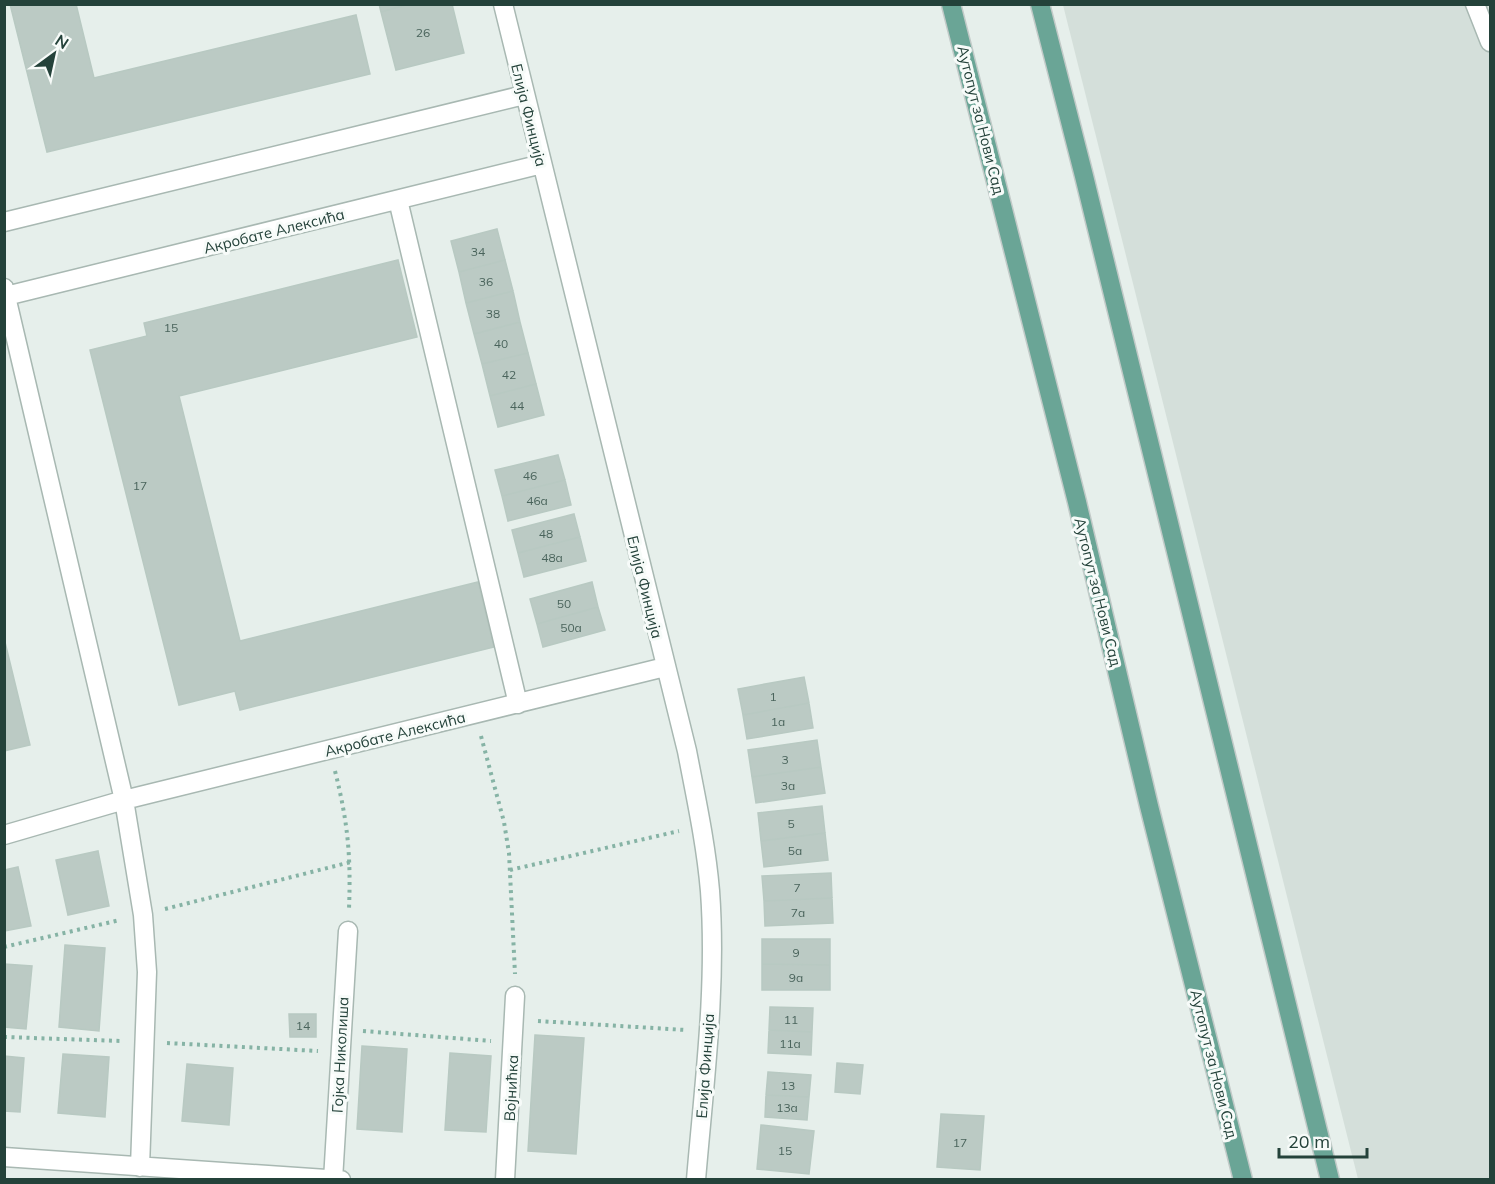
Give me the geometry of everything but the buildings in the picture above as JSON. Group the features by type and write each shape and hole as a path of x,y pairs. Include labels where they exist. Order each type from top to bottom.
{"main road":[{"name":"Аутопут за Нови Сад","path":"951,4 1074,491 1149,806 1243,1179"},
{"path":"1040,4 1330,1179"}],"street":[{"name":"Елија Финција","path":"502,4 687,752 702,825 710,892 711,965 696,1179"},
{"path":"1475,4 1491,42"},
{"path":"4,222 524,95"},
{"name":"Акробате Алексића","path":"140,1167 147,972 143,915 124,800 5,292 542,164"},
{"path":"398,200 518,704"},
{"name":"Акробате Алексића","path":"124,800 665,667"},
{"path":"4,834 124,800"},
{"name":"Гојка Николиша","path":"333,1179 348,931"},
{"name":"Војнићка","path":"505,1179 515,996"},
{"path":"4,1157 341,1179"}],"path":[{"path":"476,714 504,822 510,870 515,996"},
{"path":"330,750 345,807 351,862 348,931"},
{"path":"510,870 702,825"},
{"path":"4,946 143,915 351,862"},
{"path":"515,1019 708,1031"},
{"path":"342,1029 513,1042"},
{"path":"4,1037 340,1053"}],"shaded area":[{"path":"1063,5 1490,5 1490,1179 1358,1179"}]}
